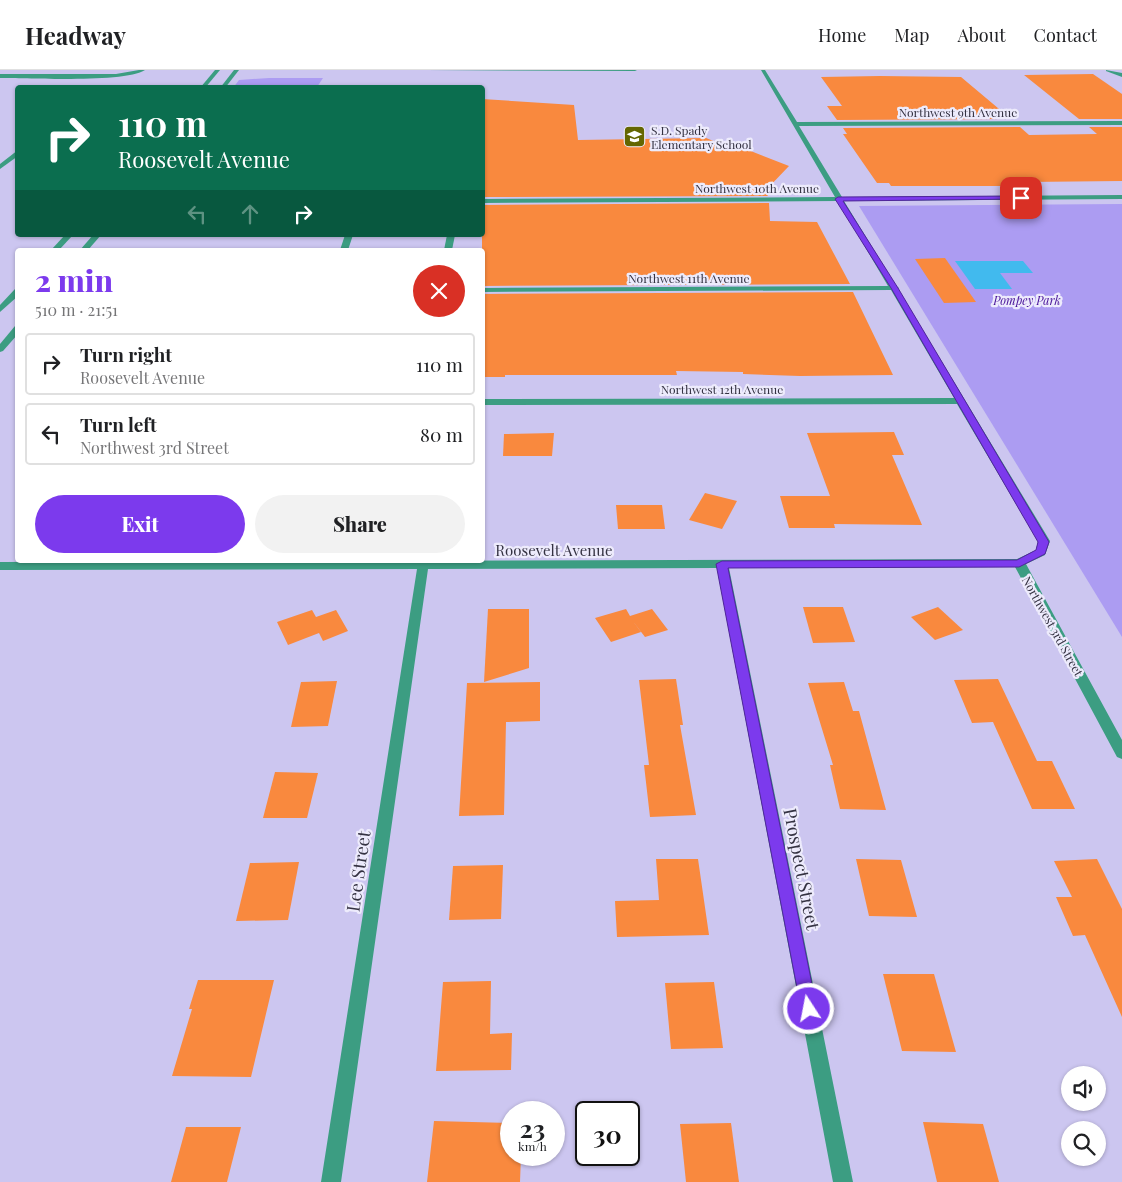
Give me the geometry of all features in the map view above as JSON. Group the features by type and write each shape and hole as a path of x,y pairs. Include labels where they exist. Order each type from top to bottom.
{"street":[{"path":"3,76 15,70"},
{"path":"3,76 134,74 143,70"},
{"path":"205,85 218,70"},
{"path":"224,70 233,75"},
{"path":"225,85 237,70"},
{"path":"429,70 635,70"},
{"name":"Northwest 3rd Street","path":"763,70 838,199 895,288 1044,542 1041,552 1019,563 1122,753"},
{"path":"1108,70 1122,75"},
{"name":"Northwest 9th Avenue","path":"795,124 1122,123"},
{"path":"9,153 15,153"},
{"path":"0,167 15,155"},
{"name":"Northwest 10th Avenue","path":"485,201 1122,197"},
{"path":"57,248 67,237"},
{"path":"86,248 95,237"},
{"name":"Northwest 11th Avenue","path":"485,290 895,288"},
{"path":"0,310 15,294"},
{"path":"0,349 15,332"},
{"name":"Northwest 12th Avenue","path":"485,402 961,401"},
{"name":"Roosevelt Avenue","path":"0,566 1019,563"},
{"name":"Prospect Street","path":"722,564 843,1182"},
{"name":"Lee Street","path":"331,1182 423,566"}],"green space":[{"path":"323,78 318,85 235,85 239,80"},
{"name":"Pompey Park","path":"1122,204 1122,637 859,206"}],"water":[{"path":"955,261 1023,261 1033,273 1000,273 1012,289 975,289"}],"building":[{"path":"1093,74 1122,94 1122,119 1079,119 1024,75"},
{"path":"821,77 961,77 1011,119 837,120 827,106 842,106"},
{"path":"485,99 574,105 578,140 706,138 731,148 738,146 789,166 767,189 768,196 485,197"},
{"path":"1020,127 1029,135 1097,134 1089,127 1122,127 1122,181 1026,182 1027,184 1001,184 1003,186 891,186 889,183 877,183 843,134 847,134 843,128"},
{"path":"769,203 770,221 817,222 850,284 485,286 485,248 482,248 482,237 485,237 485,205"},
{"path":"945,258 976,302 944,303 915,259"},
{"path":"853,292 893,375 800,376 743,374 743,372 676,371 677,375 505,375 505,377 485,377 485,294"},
{"path":"894,432 904,455 892,455 922,525 834,524 835,528 789,528 780,496 830,496 807,433"},
{"path":"554,433 552,456 503,456 504,434"},
{"path":"705,493 737,501 722,529 689,520"},
{"path":"616,505 662,505 665,529 618,529"},
{"path":"803,607 843,607 855,642 813,643"},
{"path":"938,607 963,630 935,640 911,617"},
{"path":"488,609 529,609 529,668 484,682"},
{"path":"626,609 630,616 652,609 668,630 645,637 632,620 641,632 611,642 595,618"},
{"path":"312,610 316,617 336,610 348,631 323,641 319,633 288,645 277,622"},
{"path":"676,679 683,725 680,725 696,815 650,817 644,765 649,765 639,680"},
{"path":"998,679 1037,761 1052,761 1075,809 1032,809 993,722 972,723 954,680"},
{"path":"337,681 328,726 291,727 301,682"},
{"path":"540,682 540,721 506,722 504,815 459,816 467,683"},
{"path":"844,682 853,711 859,711 886,810 840,809 830,765 833,765 808,683"},
{"path":"275,772 318,773 307,818 263,818"},
{"path":"656,859 698,859 709,935 617,937 615,901 659,900"},
{"path":"856,859 901,860 917,917 869,916"},
{"path":"1097,859 1122,909 1122,1017 1085,935 1073,936 1056,897 1072,897 1054,861"},
{"path":"299,862 288,920 236,921 250,863"},
{"path":"503,865 501,919 449,920 453,866"},
{"path":"883,974 934,974 956,1052 902,1051"},
{"path":"198,980 274,980 251,1077 172,1076 192,1009 189,1009"},
{"path":"491,981 490,1034 512,1033 511,1070 436,1071 443,982"},
{"path":"714,982 723,1048 671,1049 665,983"},
{"path":"434,1121 500,1123 500,1166 521,1166 520,1182 427,1182"},
{"path":"923,1122 983,1124 999,1182 937,1182"},
{"path":"731,1123 739,1182 686,1182 680,1124"},
{"path":"186,1127 241,1127 227,1182 171,1182"}],"place":[{"name":"S.D. Spady Elementary School","path":"635,137"}],"route":[{"path":"809,1009 722,564 1019,563 1041,552 1044,542 895,288 838,199 1021,198"}]}
